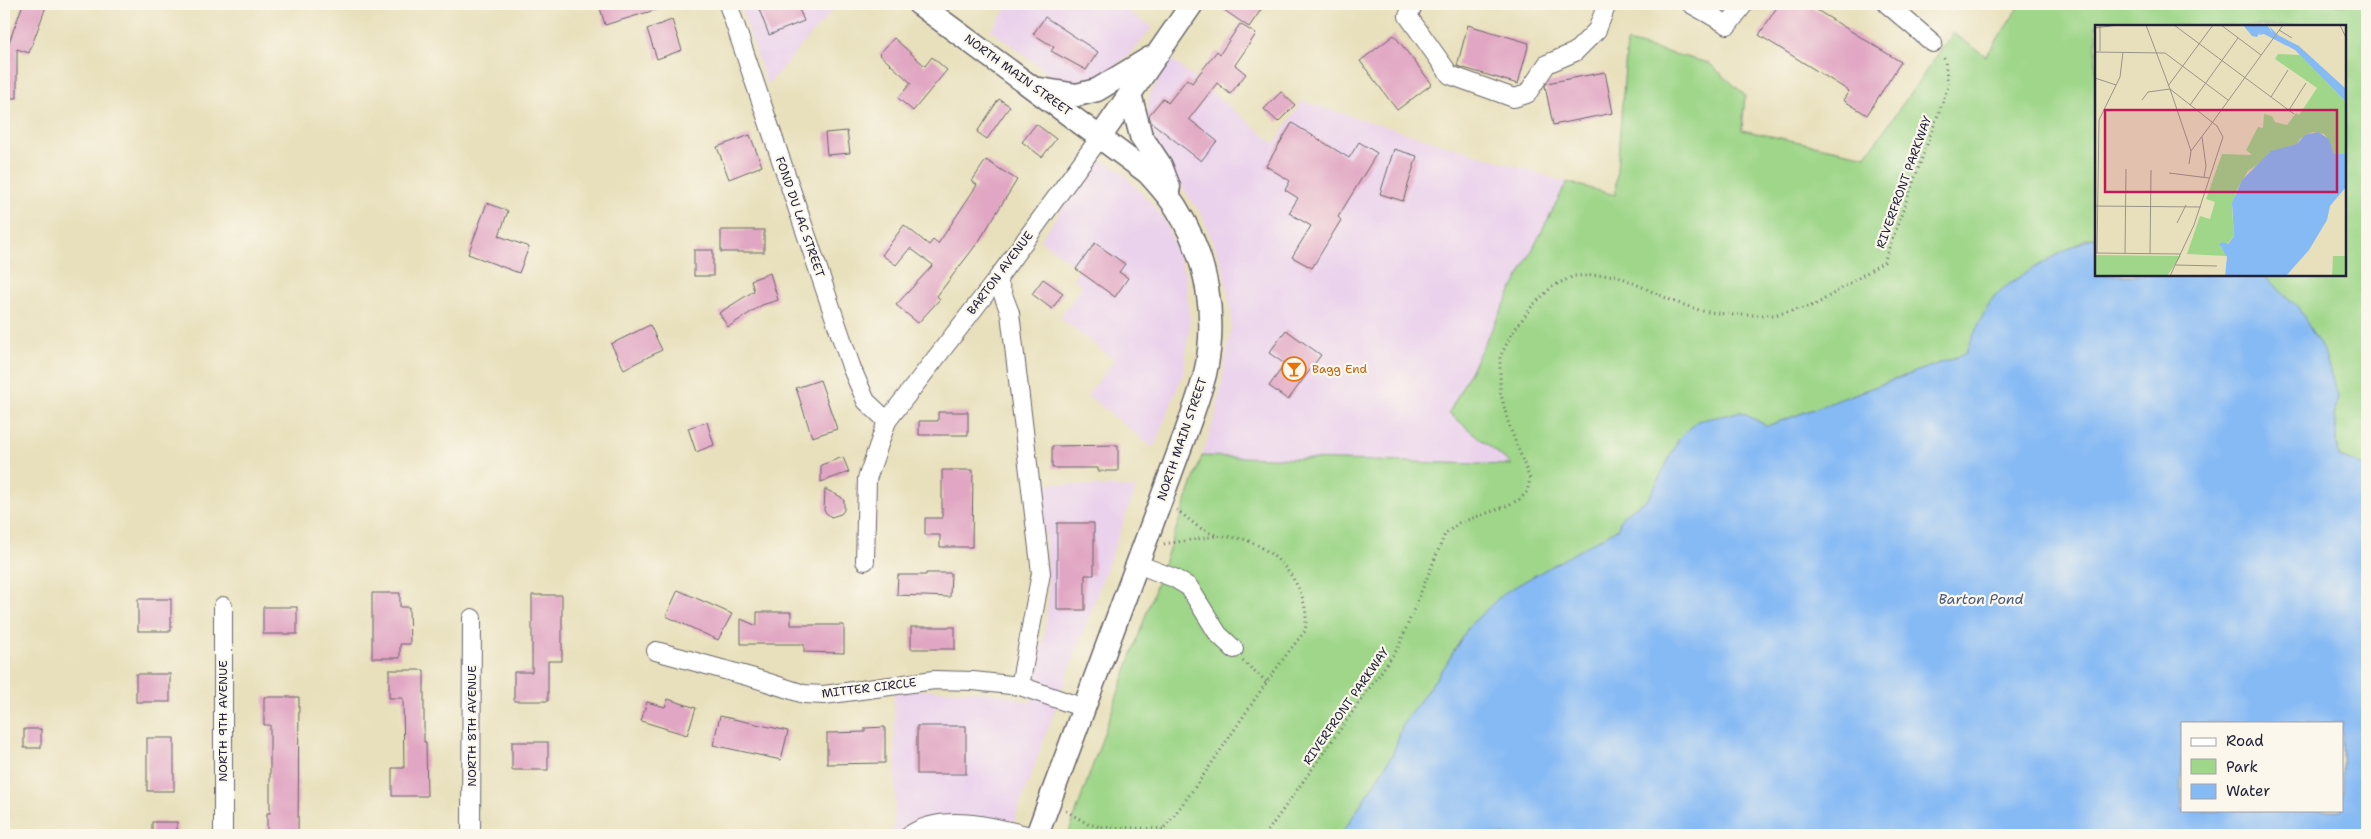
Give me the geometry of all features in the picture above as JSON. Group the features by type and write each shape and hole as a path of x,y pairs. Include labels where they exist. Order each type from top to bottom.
{"main road":[{"name":"NORTH MAIN STREET","path":"919,4 1101,136 1148,173 1176,207 1194,239 1208,284 1211,334 1202,382 1185,435 1037,835"},
{"name":"BARTON AVENUE","path":"1101,136 1192,4"},
{"path":"1036,89 1078,95 1097,90 1158,53"},
{"path":"1130,94 1141,136 1161,166 1176,207"}],"street":[{"name":"FOND DU LAC STREET","path":"728,4 852,369 866,401 887,421"},
{"path":"1414,4 1408,16 1450,75 1514,98 1527,94 1548,64 1575,52 1597,30 1607,4"},
{"path":"1691,4 1728,25 1744,4"},
{"path":"1887,4 1933,42"},
{"name":"BARTON AVENUE","path":"865,561 867,479 887,421 997,279 1101,136"},
{"path":"997,279 1010,313 1041,573 1020,686"},
{"path":"1141,555 1189,586 1218,634 1234,649"},
{"name":"NORTH 9TH AVENUE","path":"223,606 223,835"},
{"name":"NORTH 8TH AVENUE","path":"471,835 472,618"},
{"name":"MITTER CIRCLE","path":"656,651 804,694 824,696 934,680 973,681 1020,686 1084,708"},
{"path":"910,835 922,827 952,824 1026,835"}],"path":[{"name":"RIVERFRONT PARKWAY","path":"1265,835 1398,648 1445,534 1459,523 1504,507 1527,492 1530,479 1517,447 1500,391 1500,357 1512,333 1533,305 1553,286 1574,276 1616,276 1675,302 1702,311 1734,315 1774,315 1816,305 1884,262 1948,87 1944,60 1933,42"},
{"path":"1141,555 1217,536"},
{"path":"1234,649 1245,663 1267,682"},
{"path":"1049,801 1088,824 1102,827 1164,829"},
{"path":"1082,835 1102,827"}],"shaded area":[{"path":"740,4 838,4 767,85"},
{"path":"1010,4 1117,4 1152,27 1137,47 1102,79 1081,84 1063,82 1050,75 991,30"},
{"path":"1171,59 1275,144 1302,101 1567,182 1449,413 1513,465 1202,456 1217,410 1231,329 1231,312 1224,270 1202,215 1156,151 1147,116 1150,94"},
{"path":"1102,162 1108,162 1120,170 1153,205 1166,223 1186,277 1190,322 1184,371 1154,448 1087,395 1115,360 1060,318 1082,285 1073,278 1080,269 1040,240 1093,168"},
{"path":"1039,483 1136,488 1009,835 893,835 896,790 894,693 920,690 973,691 1006,695 1030,703 1044,637 1049,596 1047,552"}],"green space":[{"path":"2021,4 2367,4 2367,467 2339,457 2334,416 2338,396 2270,282 2264,276 2346,276 2346,25 2095,25 2095,237 2085,239 1994,296 1965,354 1767,426 1741,412 1679,439 1649,498 1624,515 1617,529 1469,626 1445,666 1403,724 1393,754 1341,835 1068,835 1202,456 1512,465 1449,413 1567,182 1615,195 1627,42 1709,63 1745,95 1742,130 1866,156 1953,33 1986,56"}],"water":[{"name":"Barton Pond","path":"2095,237 2095,276 2264,276 2297,306 2324,352 2338,396 2334,416 2339,457 2367,467 2367,835 1341,835 1393,754 1403,724 1445,666 1469,626 1504,593 1617,529 1623,515 1649,498 1679,439 1697,421 1741,412 1767,426 1965,354 1993,298 2011,283 2074,246"}],"building":[{"path":"23,4 47,4 29,53 17,49 17,98 4,98 4,56"},
{"path":"599,4 665,4 665,7 605,25"},
{"path":"757,4 797,4 804,21 769,35"},
{"path":"1215,4 1265,4 1249,27"},
{"path":"1779,4 1807,4 1901,62 1867,115 1843,100 1849,91 1759,35"},
{"path":"1045,17 1098,52 1086,70 1051,51 1054,47 1033,34"},
{"path":"672,20 682,50 657,59 647,29"},
{"path":"1240,24 1256,34 1235,65 1246,74 1230,94 1217,83 1189,119 1217,141 1201,161 1151,122 1149,115 1163,98 1168,103 1187,79 1192,83 1217,51 1220,54"},
{"path":"1468,25 1529,43 1518,84 1457,66"},
{"path":"1394,35 1432,84 1397,110 1360,61"},
{"path":"894,38 925,66 932,57 947,70 913,111 898,98 911,83 879,54"},
{"path":"1605,72 1613,113 1553,125 1545,86 1547,83"},
{"path":"1281,92 1295,105 1278,122 1264,109"},
{"path":"999,99 1010,106 987,139 977,132"},
{"path":"1292,123 1349,158 1359,142 1377,153 1338,217 1341,220 1312,268 1292,257 1311,226 1289,213 1298,198 1285,190 1290,181 1266,166"},
{"path":"1036,124 1056,139 1042,157 1022,142"},
{"path":"847,131 850,153 827,155 825,133"},
{"path":"750,135 762,166 729,179 717,147"},
{"path":"1394,149 1417,156 1403,201 1380,194"},
{"path":"986,160 1017,180 979,241 937,296 940,299 918,323 896,305 933,265 910,248 896,265 882,255 904,225 929,245 933,240 938,244 977,185 972,181"},
{"path":"487,203 508,211 499,236 529,247 519,273 468,254"},
{"path":"721,230 764,230 764,252 721,252"},
{"path":"1095,243 1125,264 1119,272 1128,278 1115,297 1076,269"},
{"path":"694,250 713,250 713,276 694,276"},
{"path":"770,273 778,300 762,305 728,327 719,313 754,291 751,280"},
{"path":"1043,279 1063,293 1052,309 1032,294"},
{"path":"650,325 662,350 624,369 611,344"},
{"path":"1286,330 1321,355 1288,400 1269,386 1285,364 1269,353"},
{"path":"820,380 837,429 812,437 796,388"},
{"path":"938,412 968,412 968,435 919,435 919,421 938,421"},
{"path":"707,422 714,445 696,452 688,428"},
{"path":"1118,445 1118,471 1098,471 1098,468 1052,468 1052,446"},
{"path":"843,457 849,472 821,482 821,465"},
{"path":"942,470 973,470 972,547 940,547 940,535 925,535 925,518 942,518"},
{"path":"825,489 841,497 844,501 844,510 841,514 831,517 824,511"},
{"path":"1057,523 1094,523 1094,575 1085,575 1085,610 1057,610"},
{"path":"926,573 951,573 950,597 897,595 898,575 926,575"},
{"path":"678,590 732,614 718,640 666,616"},
{"path":"372,593 400,593 400,607 409,607 410,644 400,644 400,658 372,658"},
{"path":"532,595 562,595 562,661 548,661 548,701 514,701 514,672 532,672"},
{"path":"138,599 171,599 171,631 138,631"},
{"path":"263,607 297,607 297,634 263,634"},
{"path":"757,612 791,612 791,625 844,625 844,653 804,652 804,644 741,644 741,619 757,626"},
{"path":"911,627 955,627 955,649 911,649"},
{"path":"389,670 424,670 424,742 426,742 427,796 392,796 392,768 404,768 403,698 389,698"},
{"path":"136,674 170,674 170,702 136,702"},
{"path":"264,697 299,697 298,835 267,835 267,813 270,813 270,725 264,725"},
{"path":"668,699 696,708 687,735 641,721 647,702 665,707"},
{"path":"720,716 788,731 781,760 713,745"},
{"path":"917,726 966,726 966,774 917,774"},
{"path":"885,727 885,763 827,764 827,733 865,732 865,728"},
{"path":"24,729 41,729 41,748 24,748"},
{"path":"147,738 174,738 174,791 147,791"},
{"path":"512,742 548,742 548,770 512,770"},
{"path":"152,822 177,822 177,835 152,835"}],"place":[{"name":"Bagg End","path":"1294,369"}]}
